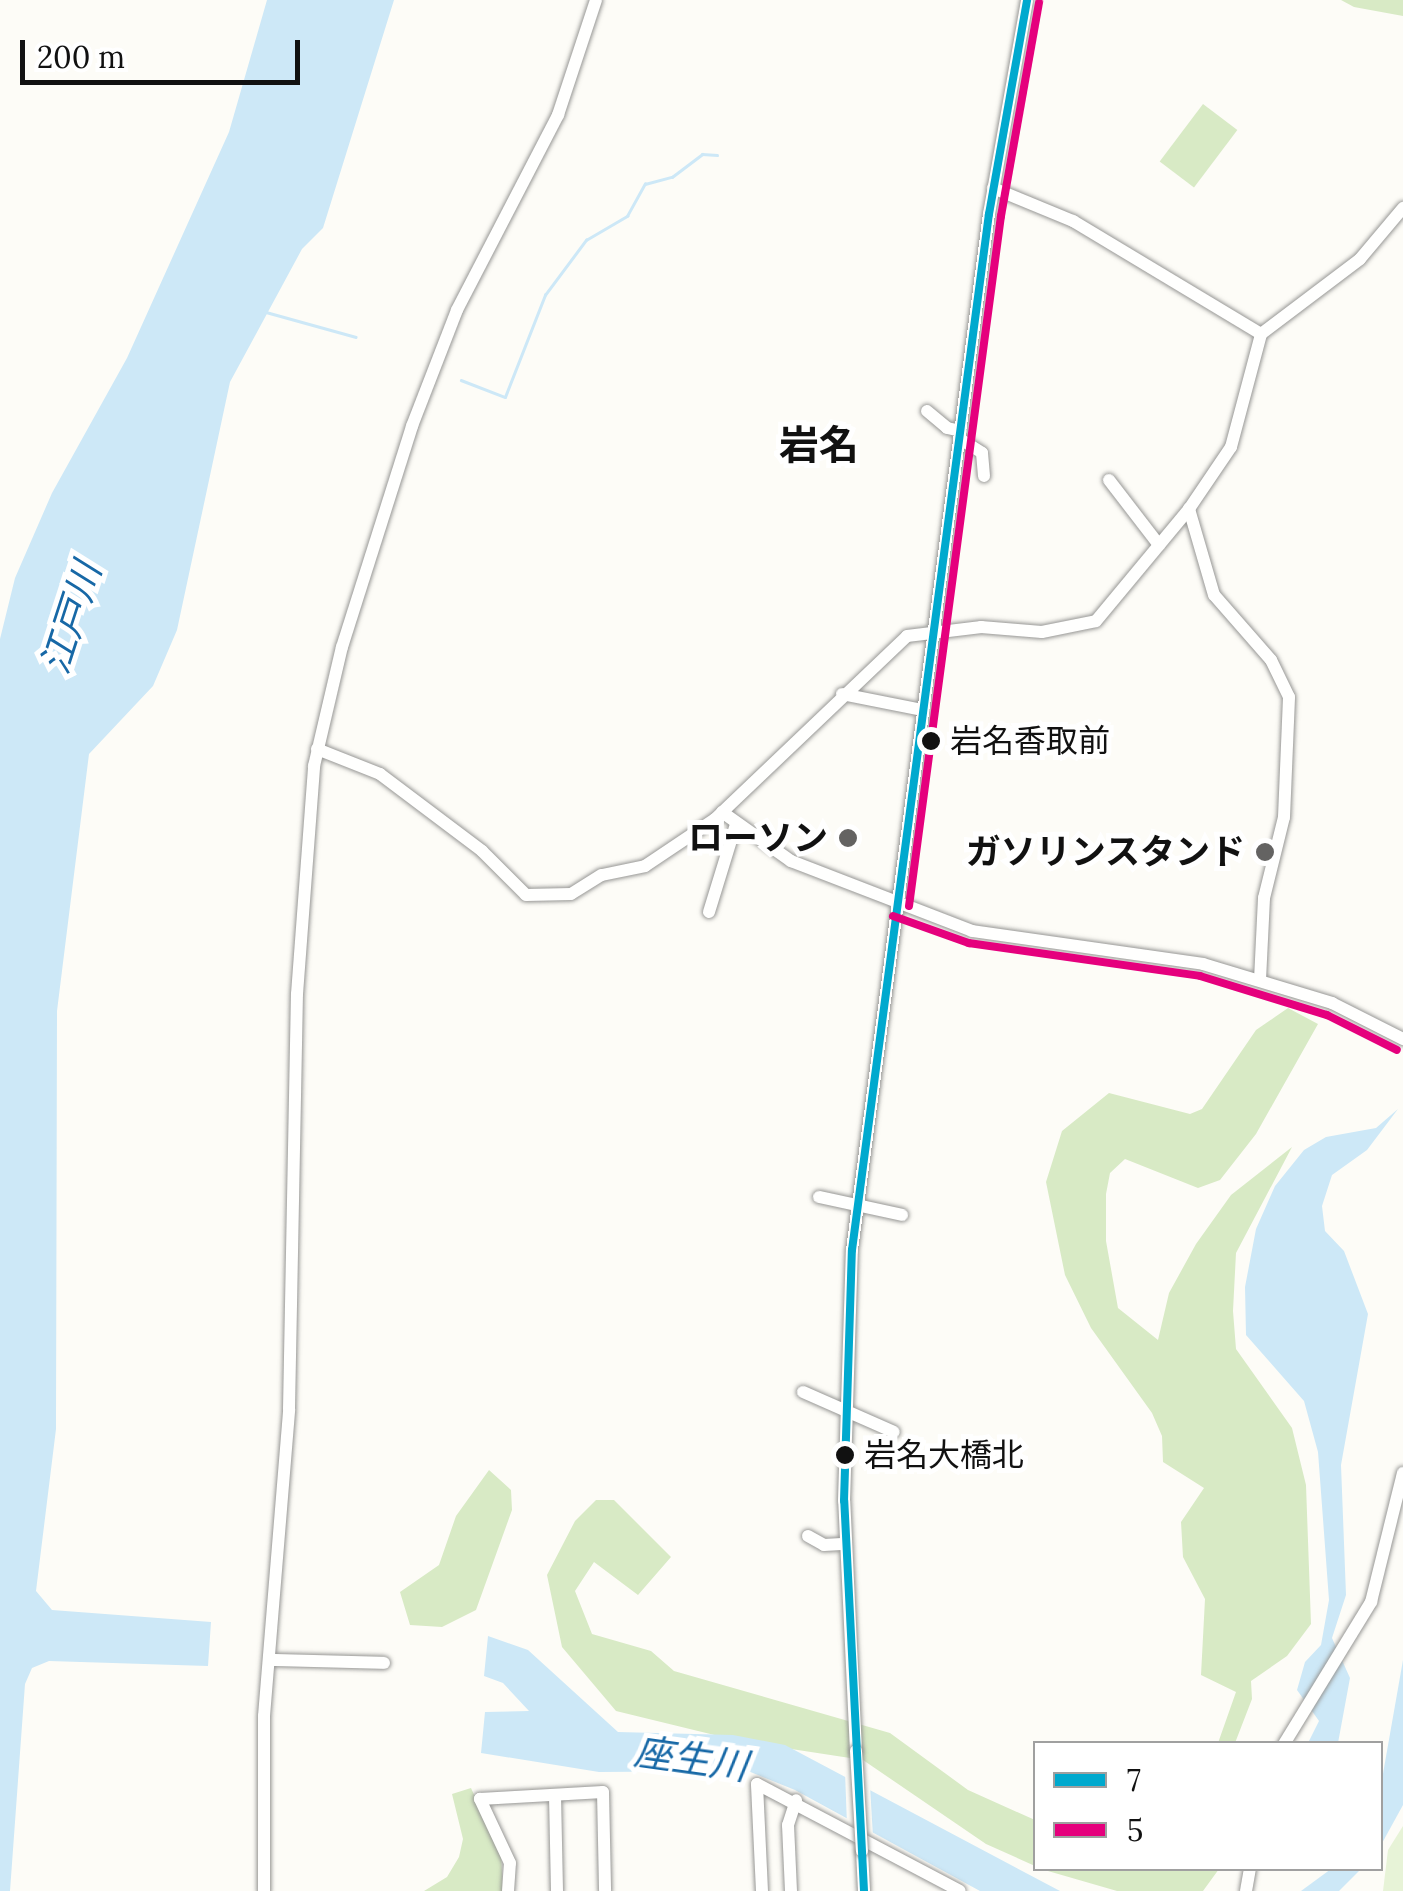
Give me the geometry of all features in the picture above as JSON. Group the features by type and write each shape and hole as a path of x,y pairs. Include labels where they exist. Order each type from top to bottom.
{"street":[{"path":"264,1891 264,1716 272,1660 289,1409 300,924 317,749 342,647 417,411 457,310 558,115 596,0"},
{"path":"864,1891 846,1544 844,1411 857,1206 993,188 1027,0"},
{"path":"993,188 1073,221 1261,334"},
{"path":"317,749 370,766 534,896 571,894 602,874 645,866 722,812 901,640 981,627 1042,632 1096,621 1189,509 1231,447 1261,334 1360,259 1403,208"},
{"path":"928,410 982,453 984,476"},
{"path":"1109,480 1159,545"},
{"path":"1189,509 1214,595 1271,660 1289,697 1284,817 1264,898 1260,980"},
{"path":"842,694 923,710"},
{"path":"722,812 790,861 972,932 1204,964 1350,1010 1403,1038"},
{"path":"709,912 736,824"},
{"path":"819,1196 902,1215"},
{"path":"803,1392 894,1432"},
{"path":"1286,1741 1364,1617 1385,1559 1403,1473"},
{"path":"808,1536 824,1545 846,1544"},
{"path":"848,1586 864,1589"},
{"path":"272,1660 384,1663"},
{"path":"762,1891 757,1784 796,1800 960,1891"},
{"path":"508,1891 508,1855 480,1799 603,1792 605,1891"},
{"path":"555,1794 557,1891"},
{"path":"791,1891 788,1825 796,1800"}],"green space":[{"path":"1341,0 1403,0 1403,16 1354,7"},
{"path":"1203,104 1237,130 1194,187 1160,162"},
{"path":"1288,1008 1318,1024 1256,1134 1220,1180 1198,1188 1125,1159 1110,1173 1106,1194 1106,1241 1118,1308 1158,1340 1169,1293 1196,1244 1231,1195 1292,1147 1236,1253 1233,1311 1236,1349 1292,1428 1306,1485 1311,1624 1287,1656 1251,1681 1252,1699 1236,1741 1219,1741 1236,1692 1201,1675 1205,1599 1183,1557 1181,1522 1204,1488 1163,1462 1162,1436 1152,1413 1091,1328 1065,1275 1046,1182 1062,1131 1109,1093 1190,1114 1202,1109 1256,1030"},
{"path":"489,1470 511,1490 512,1510 476,1610 442,1627 410,1625 400,1592 439,1565 456,1516"},
{"path":"596,1500 614,1500 671,1557 638,1595 594,1562 575,1591 592,1634 651,1651 674,1671 890,1733 968,1790 1033,1819 1033,1865 986,1844 863,1760 739,1741 616,1711 562,1647 547,1575 575,1521"},
{"path":"471,1788 501,1854 503,1891 424,1891 447,1877 459,1857 463,1839 452,1794"},
{"path":"1403,1826 1403,1891 1383,1891 1388,1850"},
{"path":"1048,1871 1218,1871 1203,1891 1117,1891"}],"water":[{"name":"江戸川","path":"267,0 394,0 323,228 302,249 230,382 177,630 153,686 89,754 57,1011 56,1429 36,1591 52,1610 211,1622 208,1666 49,1661 32,1668 25,1684 10,1891 0,1891 0,639 15,578 52,493 127,358 229,132"},
{"path":"1398,1109 1367,1150 1332,1175 1322,1206 1325,1231 1344,1251 1368,1314 1341,1465 1346,1595 1332,1638 1350,1678 1338,1741 1309,1741 1319,1721 1297,1690 1305,1662 1321,1645 1329,1600 1318,1452 1304,1401 1246,1335 1245,1287 1256,1229 1275,1186 1304,1150 1326,1137 1376,1128"},
{"name":"座生川","path":"488,1636 528,1650 618,1732 733,1735 785,1745 1060,1891 980,1891 795,1790 748,1771 599,1772 481,1753 485,1712 529,1711 503,1683 484,1676"},
{"path":"1403,1660 1403,1805 1383,1841 1383,1774"},
{"path":"1328,1871 1359,1871 1339,1891 1301,1891"}],"pier":[{"path":"845,1772 870,1785 873,1837 847,1825"}],"waterway":[{"path":"461,380 505,397 545,295 586,240 627,216 645,184 672,177 702,154 717,155"},
{"path":"266,312 356,337"}],"transit line":[{"name":"7","path":"864,1891 844,1501 852,1250 989,214 1027,0"},
{"name":"5","path":"909,906 1001,216 1039,2"},
{"name":"5","path":"893,916 969,943 1200,976 1327,1015 1397,1050"}],"place":[{"name":"岩名香取前","path":"931,741"},
{"name":"ローソン","path":"848,838"},
{"name":"ガソリンスタンド","path":"1265,852"},
{"name":"岩名大橋北","path":"845,1455"}],"district":[{"name":"岩名","path":"819,445"}]}
